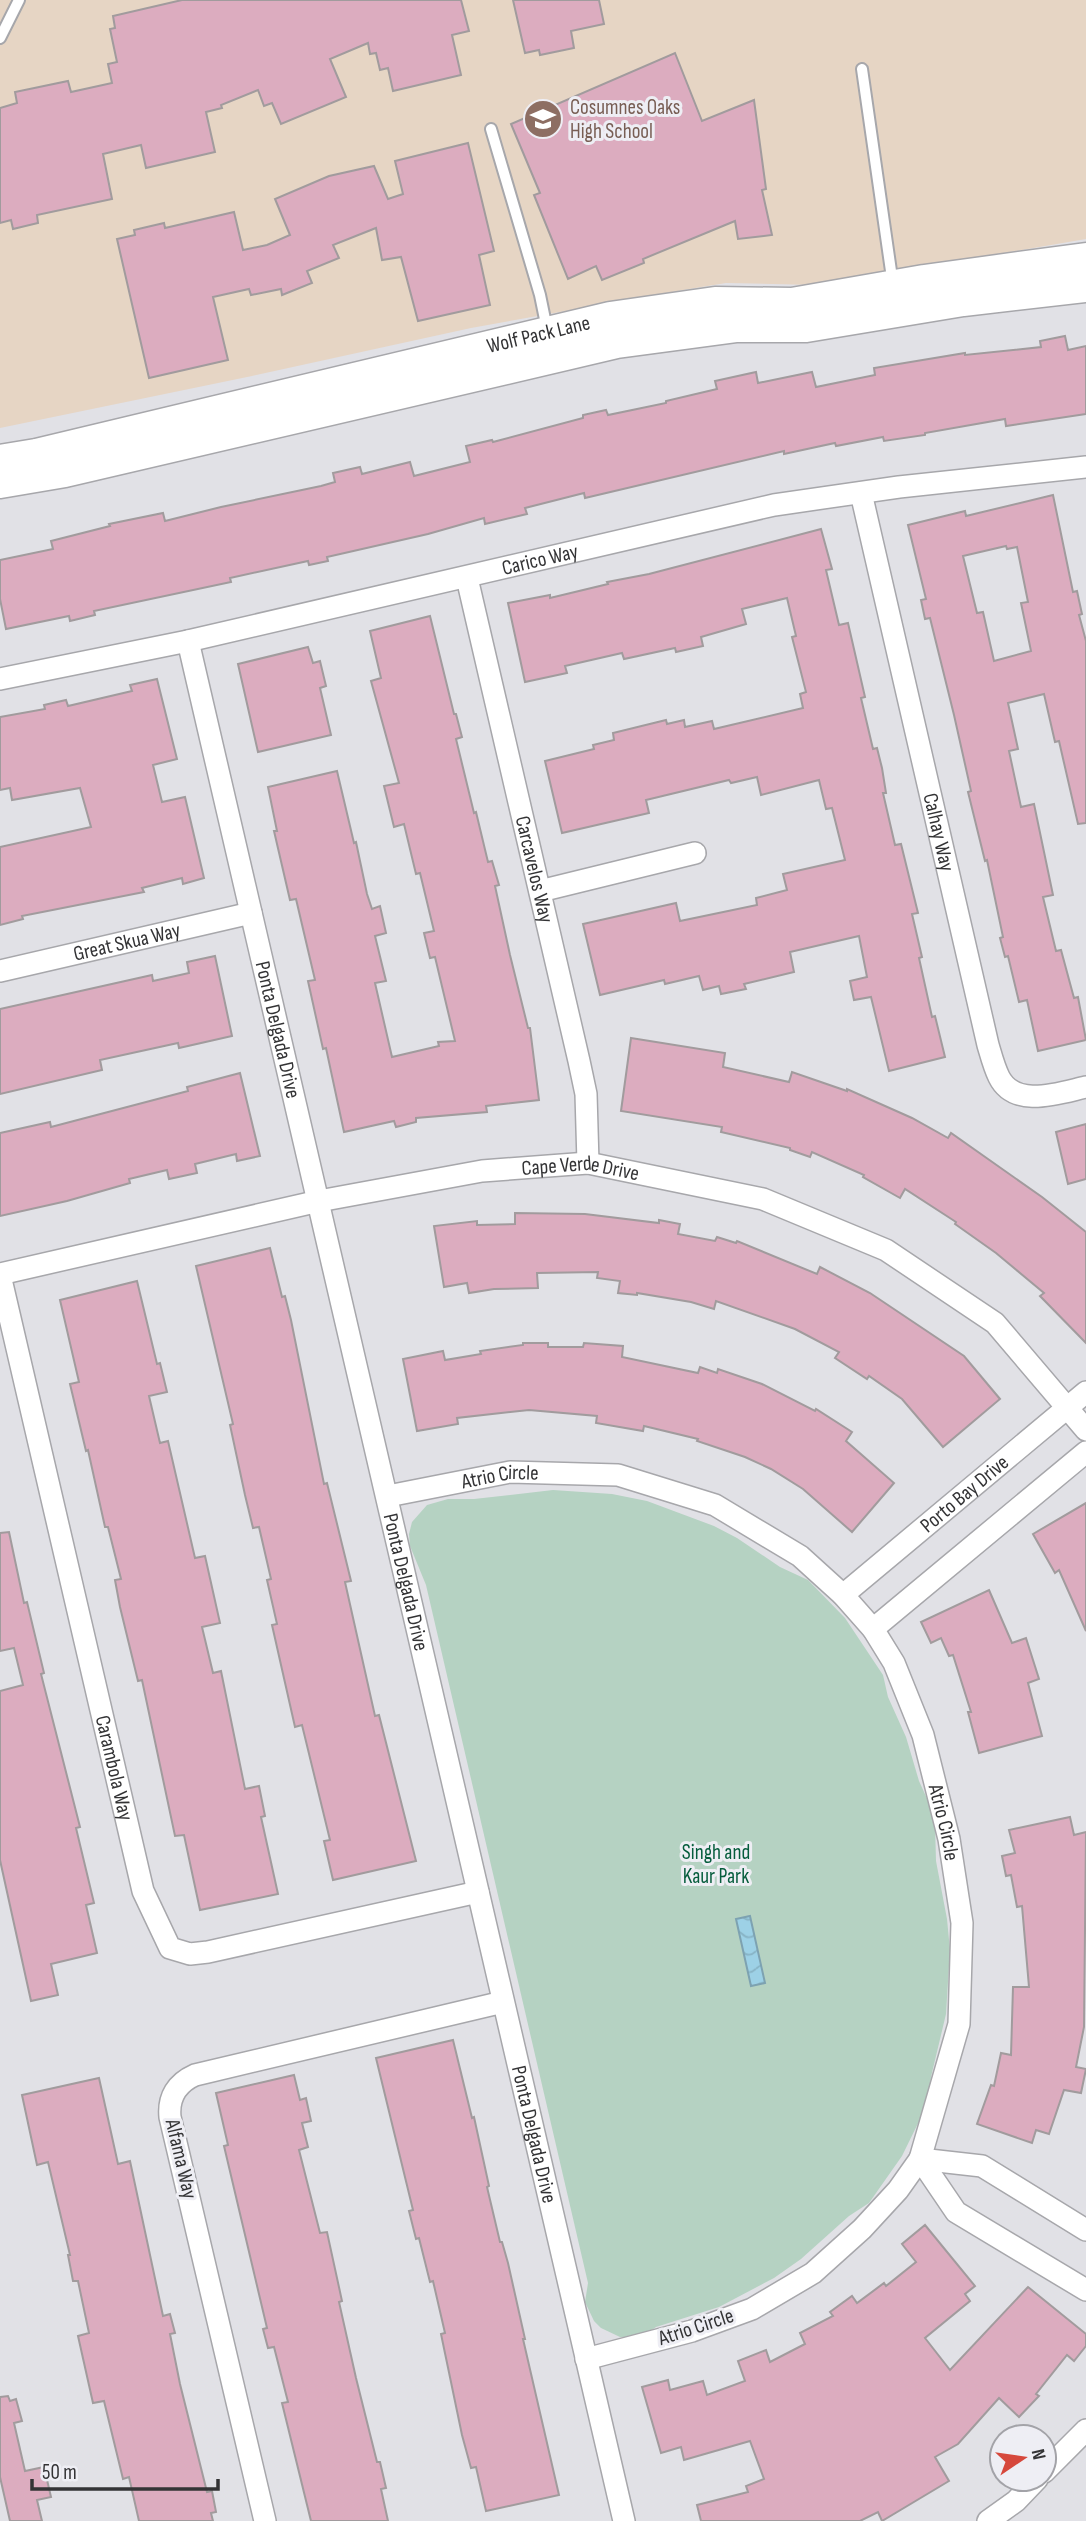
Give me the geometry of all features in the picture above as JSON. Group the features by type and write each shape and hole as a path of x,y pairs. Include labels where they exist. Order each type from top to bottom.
{"street":[{"name":"Wolf Pack Lane","path":"0,483 65,472 617,343 737,327 806,327 895,299 1086,258"},
{"name":"Wolf Pack Lane","path":"0,460 50,451 610,317 715,302 792,303 895,299 963,301 1086,287"},
{"name":"Carico Way","path":"0,679 188,641 774,505 1086,467"},
{"name":"Calhay Way","path":"861,493 988,1045 999,1079 1013,1093 1033,1096 1086,1087"},
{"name":"Carcavelos Way","path":"467,578 586,1094 588,1163"},
{"name":"Ponta Delgada Drive","path":"188,641 624,2521"},
{"path":"540,891 695,853"},
{"name":"Great Skua Way","path":"0,971 251,913"},
{"name":"Cape Verde Drive","path":"0,1275 319,1201 482,1171 588,1163 763,1199 886,1250 996,1323 1086,1430"},
{"name":"Carambola Way","path":"0,1275 143,1891 170,1948 190,1954 208,1952 478,1892"},
{"name":"Porto Bay Drive","path":"843,1595 1086,1392"},
{"path":"873,1629 1086,1452"},
{"name":"Atrio Circle","path":"388,1496 510,1472 618,1475 715,1505 800,1556 843,1595 873,1629 894,1663 923,1735 949,1839 962,1923 959,2024 920,2159 898,2190 862,2229 803,2279 752,2309 692,2331 586,2359"},
{"name":"Alfama Way","path":"265,2521 170,2117 171,2098 181,2083 195,2075 503,2002"},
{"path":"920,2159 982,2166 1086,2230"},
{"path":"920,2159 956,2212 1086,2290"},
{"path":"1058,2458 1086,2430"},
{"path":"988,2521 1024,2493"}],"lane":[{"path":"0,38 19,0"},
{"path":"862,69 895,299"},
{"path":"491,129 540,295 548,332"}],"shaded area":[{"name":"Cosumnes Oaks High School","path":"0,0 1086,0 1086,239 815,285 726,283 683,290 471,328 0,428"}],"green space":[{"name":"Singh and Kaur Park","path":"553,1490 612,1494 647,1501 714,1526 780,1567 808,1580 845,1618 883,1675 888,1697 906,1737 919,1781 929,1803 935,1824 936,1861 947,1919 950,1950 946,2014 931,2077 928,2103 902,2156 869,2203 849,2216 801,2259 774,2278 719,2307 656,2327 642,2337 620,2337 601,2328 594,2321 585,2302 588,2283 426,1585 410,1546 412,1522 427,1505 448,1499 474,1499"}],"water":[{"path":"750,1916 765,1983 751,1986 736,1919"}],"building":[{"path":"182,0 461,0 469,31 452,35 461,75 393,91 388,68 380,70 376,53 370,54 368,43 330,59 346,97 281,124 272,103 264,106 258,90 221,105 222,108 206,112 215,152 146,168 141,145 103,154 112,199 37,215 38,223 13,229 11,220 0,223 0,108 17,103 15,92 68,81 71,92 112,83 108,64 117,62 110,29 115,28 113,16"},
{"path":"513,0 599,0 604,24 571,31 574,48 540,55 539,50 525,53"},
{"path":"675,53 702,121 754,100 766,189 762,190 772,235 738,239 735,221 643,259 644,263 602,280 596,266 568,279 534,195 540,193 511,124"},
{"path":"468,143 494,251 479,255 490,305 418,321 401,257 382,260 376,228 333,245 339,258 307,271 312,283 282,295 281,289 251,295 249,289 213,297 228,360 149,378 117,239 135,235 134,230 164,223 165,228 234,212 243,250 267,245 290,235 275,199 329,176 374,166 388,199 403,194 395,161"},
{"path":"1065,336 1068,350 1086,346 1086,414 1006,426 1005,419 884,441 883,437 836,446 835,443 784,454 784,451 585,498 584,493 525,508 527,514 485,524 484,518 327,557 328,561 309,565 308,561 230,578 231,582 94,611 95,615 70,621 69,616 6,629 0,599 0,560 53,549 51,541 110,526 109,524 163,513 165,521 321,486 335,482 333,473 360,467 362,474 410,462 414,476 470,462 466,446 492,440 493,442 606,410 608,415 666,403 717,389 715,381 756,372 758,383 812,372 816,387 875,375 874,368 965,353 1041,347 1040,341"},
{"path":"1053,495 1073,592 1077,591 1082,614 1079,615 1086,641 1086,823 1078,824 1059,741 1055,742 1044,694 1008,703 1018,749 1009,751 1021,807 1034,804 1053,895 1043,897 1056,951 1061,950 1074,998 1078,997 1086,1040 1038,1051 1027,1000 1019,1002 1008,956 1005,957 1000,938 1003,937 987,860 985,861 968,792 971,791 930,618 925,619 921,600 926,599 908,525 965,511 966,516","holes":["1006,546 1007,549 1017,547 1028,602 1021,603 1031,651 994,661 983,612 977,613 963,556"]},
{"path":"821,529 832,569 826,570 839,625 848,623 865,697 861,698 873,749 877,748 882,768 886,793 883,793 895,845 901,844 918,913 912,914 922,957 919,958 932,1017 935,1016 945,1057 889,1071 871,997 854,1000 850,981 867,977 859,936 790,952 794,972 744,984 746,989 721,994 719,986 703,990 699,976 665,984 664,980 600,995 583,924 676,903 680,921 757,905 756,898 787,890 783,874 845,860 832,808 826,809 819,780 761,795 757,777 731,783 729,780 646,800 649,813 562,833 545,761 594,749 593,745 614,740 613,733 666,720 667,724 684,720 685,727 712,721 714,729 803,708 800,694 806,692 792,637 796,636 787,598 742,609 746,624 701,637 703,646 676,652 675,648 624,659 622,653 565,666 567,673 525,682 508,603 550,595 550,598"},
{"path":"430,616 462,737 456,739 474,813 476,812 488,862 492,861 499,885 495,886 530,1028 539,1100 486,1106 487,1112 416,1118 416,1122 396,1127 394,1121 344,1132 308,981 315,980 296,899 290,900 274,831 277,831 268,787 337,771 367,894 372,909 380,906 386,933 375,936 386,981 375,983 392,1057 439,1046 438,1042 455,1041 435,957 430,958 424,933 434,931 420,873 416,874 404,824 394,827 384,786 399,783 371,681 381,678 370,631"},
{"path":"308,647 313,663 320,661 326,686 320,688 331,735 258,752 238,664"},
{"path":"157,679 177,759 153,765 162,802 185,797 204,878 183,884 182,878 142,888 144,892 22,916 23,919 0,925 0,847 91,827 80,788 12,800 10,788 0,790 0,717 45,709 44,705 66,700 68,706 132,691 130,685"},
{"path":"215,956 232,1036 179,1048 178,1043 100,1060 102,1070 0,1094 0,1009 152,975 153,981 189,973 187,962"},
{"path":"631,1038 725,1053 723,1067 789,1082 792,1072 847,1089 912,1118 948,1138 951,1133 1042,1197 1086,1232 1086,1343 1040,1296 1044,1293 996,1253 955,1224 956,1222 905,1189 900,1198 863,1177 864,1175 812,1152 810,1157 790,1148 721,1132 722,1127 621,1111"},
{"path":"240,1073 260,1156 237,1161 236,1154 195,1164 197,1173 169,1179 167,1170 129,1179 130,1183 67,1201 0,1216 0,1133 50,1122 51,1127 188,1091 187,1087"},
{"path":"1086,1124 1086,1179 1068,1184 1056,1132"},
{"path":"515,1213 585,1214 659,1223 659,1220 680,1224 678,1234 715,1241 717,1237 736,1243 737,1241 817,1274 820,1267 870,1293 964,1356 1000,1399 943,1447 902,1399 869,1376 867,1379 835,1358 839,1352 795,1329 716,1301 714,1309 691,1302 637,1293 618,1293 620,1281 597,1278 598,1272 537,1273 538,1288 494,1289 469,1293 467,1283 444,1287 434,1226 477,1221 477,1225 515,1224"},
{"path":"270,1248 282,1297 285,1296 291,1320 324,1484 327,1483 351,1581 345,1582 375,1716 379,1715 416,1861 333,1880 324,1841 330,1840 302,1725 295,1727 272,1625 277,1624 267,1580 271,1579 259,1527 253,1528 245,1495 230,1425 233,1424 196,1266"},
{"path":"137,1281 157,1364 160,1363 167,1392 149,1396 160,1443 168,1441 195,1558 205,1556 220,1623 202,1627 213,1673 221,1671 245,1789 259,1786 265,1816 261,1817 278,1894 200,1910 184,1835 175,1836 142,1680 138,1681 120,1607 115,1580 121,1579 108,1527 105,1527 70,1384 79,1382 60,1300"},
{"path":"523,1343 548,1343 548,1347 583,1347 584,1343 623,1346 622,1357 698,1373 700,1367 717,1373 718,1369 762,1384 815,1411 816,1409 852,1432 846,1441 894,1483 852,1532 803,1489 771,1469 697,1441 698,1439 644,1426 643,1431 596,1423 597,1416 529,1410 457,1418 458,1424 417,1431 403,1359 443,1351 445,1360"},
{"path":"1086,1503 1086,1631 1059,1570 1055,1573 1033,1534"},
{"path":"9,1532 24,1603 27,1602 44,1673 41,1674 80,1827 76,1828 94,1903 86,1905 97,1953 51,1964 58,1995 31,2001 0,1860 0,1691 23,1685 14,1648 0,1651 0,1533"},
{"path":"989,1590 1012,1643 1026,1638 1039,1679 1028,1683 1042,1736 979,1753 968,1712 971,1712 953,1655 949,1656 941,1638 931,1643 921,1622"},
{"path":"1070,1817 1074,1835 1086,1832 1084,2027 1076,2067 1086,2069 1081,2093 1064,2090 1049,2134 1036,2130 1032,2143 977,2124 991,2085 994,2086 1001,2053 1011,2055 1013,1987 1029,1987 1022,1906 1017,1907 1011,1875 1006,1876 1002,1856 1015,1853 1009,1830"},
{"path":"453,2040 472,2118 474,2117 489,2186 487,2187 500,2242 508,2263 559,2495 486,2511 476,2467 471,2468 462,2435 441,2334 445,2333 433,2281 430,2282 419,2238 416,2239 409,2211 413,2210 376,2058"},
{"path":"294,2075 300,2100 306,2098 311,2121 302,2123 308,2147 299,2150 320,2233 327,2232 356,2378 386,2488 381,2489 388,2521 311,2521 282,2403 288,2402 274,2347 268,2348 263,2329 267,2328 224,2146 228,2145 216,2093"},
{"path":"99,2078 118,2164 130,2161 163,2316 170,2314 175,2333 170,2334 180,2384 207,2492 212,2491 216,2512 211,2513 213,2521 139,2521 129,2477 123,2479 104,2401 93,2403 78,2336 89,2333 78,2281 73,2281 70,2255 48,2162 37,2165 22,2095"},
{"path":"925,2225 975,2286 965,2294 970,2301 925,2338 950,2370 1028,2287 1086,2334 1086,2346 1074,2361 1067,2355 1036,2394 1039,2396 1019,2417 999,2398 958,2444 935,2457 949,2481 882,2521 878,2512 860,2521 701,2521 697,2505 748,2492 746,2486 764,2479 750,2441 684,2460 681,2447 661,2453 642,2387 668,2380 670,2390 703,2381 707,2395 745,2381 738,2361 766,2350 770,2362 805,2344 800,2333 833,2316 830,2312 852,2296 857,2303 884,2283 886,2286 916,2262 902,2244"},
{"path":"8,2396 10,2401 16,2399 22,2421 14,2423 25,2471 44,2467 51,2497 37,2500 42,2521 10,2521 0,2477 0,2397"}],"place":[{"name":"Cosumnes Oaks High School","path":"543,119"}]}
